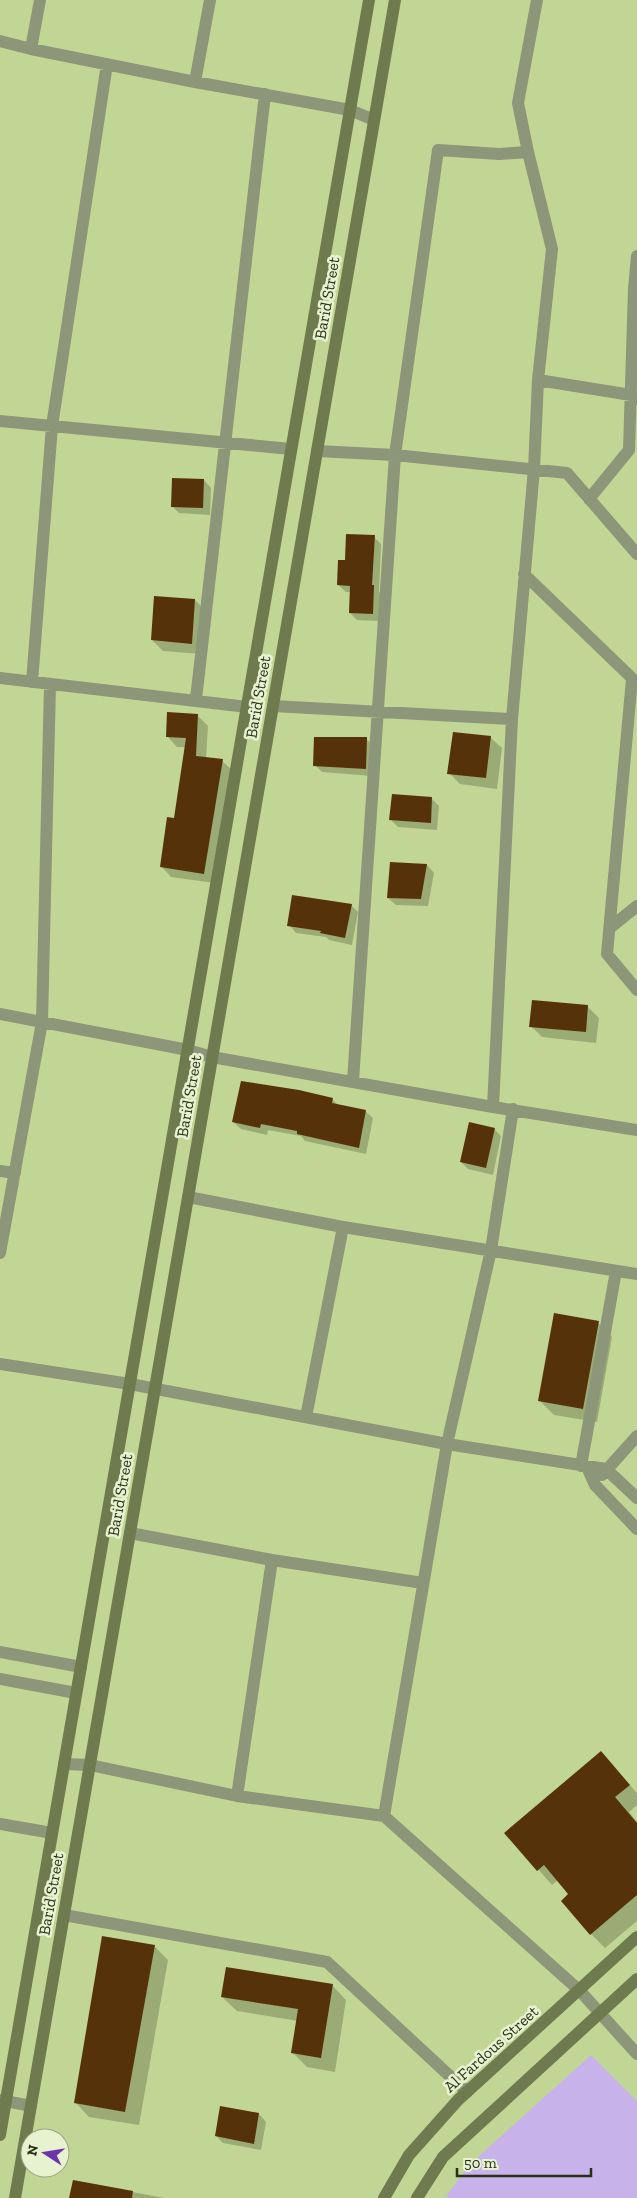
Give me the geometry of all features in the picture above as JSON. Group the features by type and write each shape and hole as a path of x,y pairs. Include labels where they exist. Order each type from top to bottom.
{"main road":[{"name":"Barid Street","path":"0,2135 3,2100 81,1667 369,0"},
{"name":"Barid Street","path":"15,2198 395,0"},
{"name":"Al Fardous Street","path":"384,2198 409,2155 467,2092 637,1937"},
{"path":"417,2198 443,2157 637,1979"}],"street":[{"path":"31,49 40,0"},
{"path":"196,82 210,0"},
{"path":"492,1107 512,719 534,470 538,380 552,249 518,103 537,0"},
{"path":"0,41 196,82 350,110 374,120"},
{"path":"32,682 52,426 107,64"},
{"path":"196,699 265,94"},
{"path":"353,1081 395,455 438,150 500,154 528,152"},
{"path":"589,499 633,450 637,256"},
{"path":"538,380 634,397"},
{"path":"0,421 291,449"},
{"path":"317,451 395,455 567,473 637,554"},
{"path":"524,574 635,681 607,954 637,990"},
{"path":"0,678 196,699 247,707"},
{"path":"0,1253 4,1209 15,1173 42,1022 50,684"},
{"path":"273,706 512,719"},
{"path":"611,926 637,906"},
{"path":"0,1014 188,1050 212,1057 492,1107 637,1130"},
{"path":"384,1816 447,1444 491,1250 513,1109"},
{"path":"0,1171 15,1173"},
{"path":"188,1197 343,1227 637,1274"},
{"path":"306,1417 343,1227"},
{"path":"616,1271 584,1466 595,1485 637,1529"},
{"path":"0,1364 155,1388 447,1444 606,1469 637,1498"},
{"path":"595,1485 606,1469 637,1436"},
{"path":"130,1533 272,1560 423,1583"},
{"path":"236,1796 272,1560"},
{"path":"0,1652 81,1667"},
{"path":"0,1679 76,1693"},
{"path":"64,1764 90,1765 236,1796 384,1816 580,1991 637,2054"},
{"path":"0,1824 52,1833"},
{"path":"64,1915 327,1962 467,2092"},
{"path":"3,2100 31,2106"}],"shaded area":[{"path":"591,2055 637,2101 637,2198 445,2198 469,2165"}],"building":[{"path":"172,478 204,479 203,508 171,507"},
{"path":"346,534 375,535 372,585 374,585 373,614 349,613 350,586 337,585 338,560 345,560"},
{"path":"154,596 195,599 192,644 151,640"},
{"path":"167,712 198,714 196,756 223,759 204,874 160,867 167,817 174,818 186,738 166,737"},
{"path":"453,732 491,736 486,778 447,774"},
{"path":"314,737 367,737 366,769 313,766"},
{"path":"392,794 432,797 431,823 389,820"},
{"path":"390,862 427,864 421,899 387,898"},
{"path":"292,895 352,904 345,938 320,933 321,931 287,926"},
{"path":"532,1000 588,1005 586,1032 529,1027"},
{"path":"241,1081 299,1090 333,1098 332,1103 366,1110 359,1148 297,1134 297,1131 261,1124 260,1128 232,1122"},
{"path":"469,1122 495,1128 486,1168 460,1162"},
{"path":"554,1313 599,1321 583,1409 538,1401"},
{"path":"601,1751 630,1785 615,1797 637,1823 637,1895 590,1935 561,1901 568,1894 544,1865 537,1871 504,1833"},
{"path":"102,1936 155,1945 125,2112 74,2103"},
{"path":"226,1967 333,1984 321,2058 291,2053 298,2009 221,1997"},
{"path":"220,2106 259,2113 254,2144 215,2136"},
{"path":"73,2180 133,2191 132,2198 69,2198"}]}
